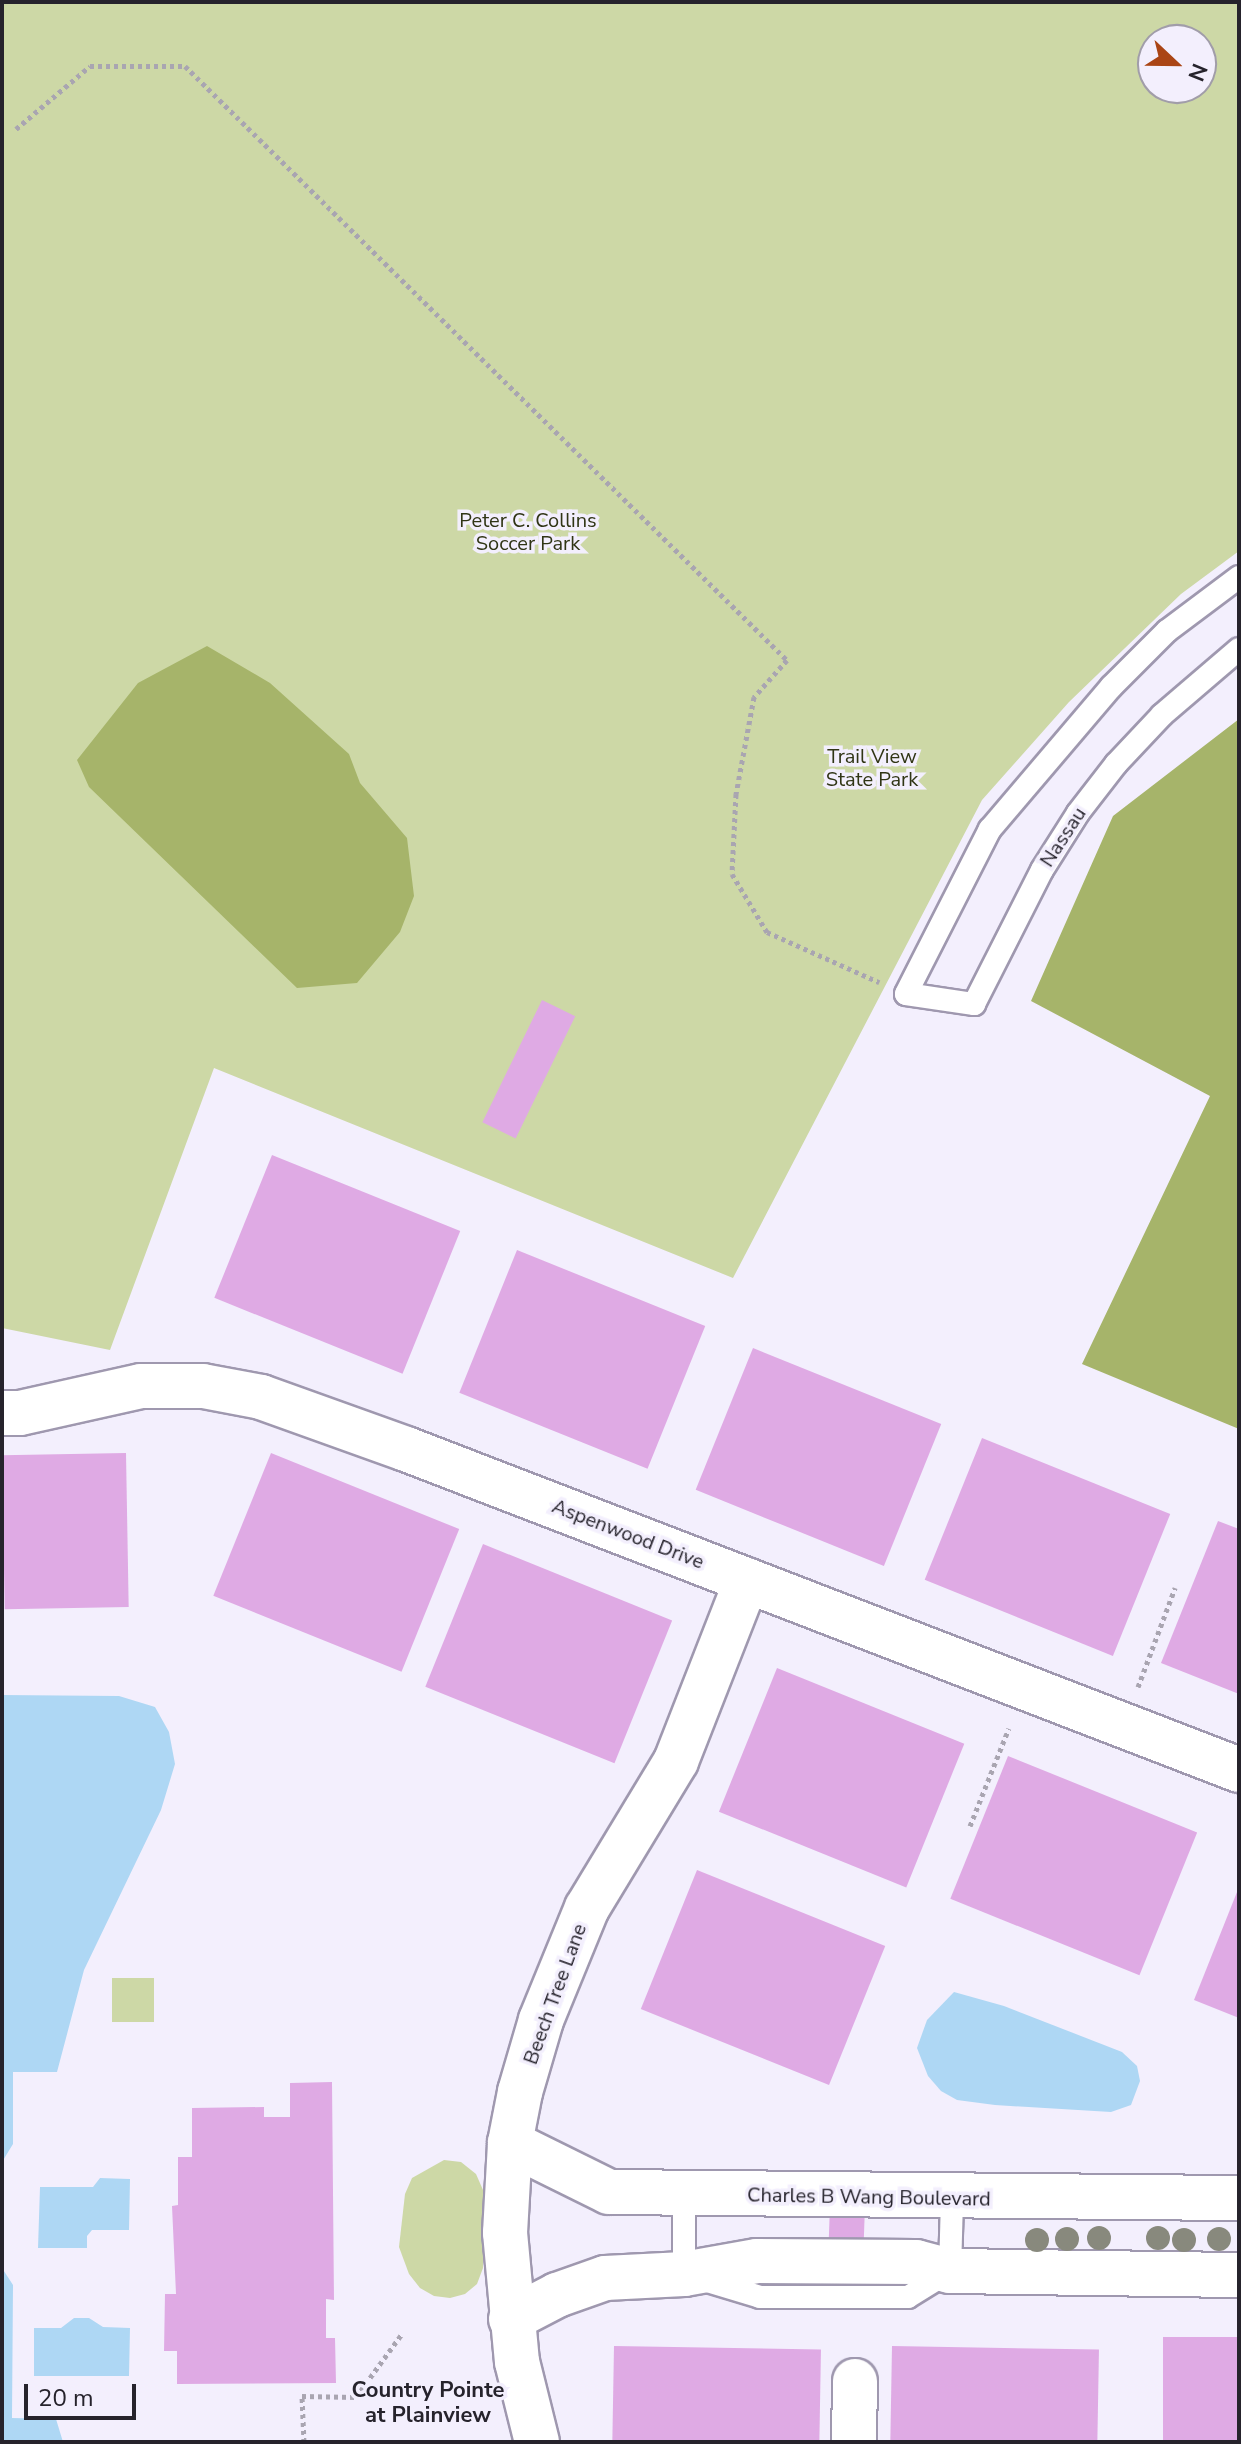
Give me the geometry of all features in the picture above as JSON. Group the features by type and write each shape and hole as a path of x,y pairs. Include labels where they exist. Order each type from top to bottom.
{"street":[{"name":"Aspenwood Drive","path":"2,1413 20,1413 141,1386 203,1386 261,1397 1239,1770"},
{"name":"Beech Tree Lane","path":"537,2442 517,2362 511,2319 505,2233 510,2143 541,2020 587,1908 676,1761 747,1580"},
{"name":"Charles B Wang Boulevard","path":"510,2143 609,2192 952,2198 1239,2198"},
{"path":"511,2319 557,2295 605,2278 684,2274 757,2261 916,2262 950,2271 1239,2275"},
{"path":"854,2442 855,2381"}],"lane":[{"path":"906,994 990,829 1111,687 1167,631 1239,577"},
{"name":"Nassau","path":"906,994 974,1004 1042,870 1078,813 1162,715 1239,649"},
{"path":"684,2195 684,2274"},
{"path":"950,2271 952,2198"}],"path":[{"path":"16,129 90,66 185,66 787,660 754,697 736,794 732,874 767,932 906,994"},
{"path":"1137,1688 1175,1588"},
{"path":"970,1826 1009,1728"},
{"path":"304,2442 302,2396 356,2397 401,2335"}],"green space":[{"name":"Peter C. Collins Soccer Park","path":"2,2 1239,2 1239,551 1181,594 1069,702 982,800 733,1278 214,1068 110,1350 2,1328"},
{"path":"207,646 270,683 349,754 360,783 407,838 414,896 400,932 357,983 297,988 89,787 77,760 138,683"},
{"path":"1239,719 1239,1429 1082,1364 1210,1096 1031,1001 1113,816"},
{"path":"112,1978 154,1978 154,2022 112,2022"},
{"path":"444,2160 461,2162 476,2174 483,2190 483,2268 477,2284 465,2294 450,2298 434,2296 420,2288 409,2274 399,2247 405,2194 412,2178"}],"water":[{"path":"2,1695 119,1696 155,1707 169,1732 175,1764 161,1810 84,1970 57,2072 13,2072 13,2144 2,2162"},
{"path":"954,1992 1004,2006 1122,2052 1137,2066 1140,2081 1131,2105 1111,2112 995,2105 957,2100 941,2091 928,2076 917,2048 927,2020"},
{"path":"100,2178 130,2179 129,2230 92,2230 87,2236 87,2248 38,2248 40,2187 93,2187"},
{"path":"2,2268 13,2285 12,2418 56,2419 63,2442 2,2442"},
{"path":"74,2318 89,2318 103,2327 130,2328 129,2376 34,2376 34,2328 61,2328"}],"building":[{"path":"542,1000 575,1016 516,1138 482,1122"},
{"path":"272,1155 460,1231 403,1374 214,1298"},
{"path":"517,1250 705,1326 648,1469 459,1393"},
{"path":"753,1348 941,1424 884,1566 696,1490"},
{"path":"982,1438 1170,1514 1113,1656 925,1580"},
{"path":"126,1453 129,1607 5,1609 2,1455"},
{"path":"271,1453 459,1529 402,1672 213,1596"},
{"path":"1218,1521 1239,1529 1239,1694 1161,1663"},
{"path":"483,1544 672,1620 614,1763 425,1687"},
{"path":"777,1668 964,1744 906,1887 719,1812"},
{"path":"1008,1756 1197,1832 1139,1975 950,1899"},
{"path":"697,1870 885,1946 829,2085 641,2009"},
{"path":"1239,1887 1239,2018 1194,2000"},
{"path":"332,2082 334,2300 326,2299 326,2338 335,2338 336,2383 177,2384 177,2351 164,2351 165,2294 176,2294 172,2206 178,2205 178,2157 192,2157 192,2108 264,2107 264,2117 290,2117 290,2083"},
{"path":"831,2176 866,2177 863,2266 828,2265"},
{"path":"1163,2337 1239,2337 1239,2442 1163,2442"},
{"path":"614,2346 821,2350 819,2442 612,2442"},
{"path":"892,2346 1099,2350 1097,2442 890,2442"}],"district":[{"name":"Country Pointe at Plainview","path":"428,2402"}],"park label":[{"name":"Trail View State Park","path":"872,768"}]}
